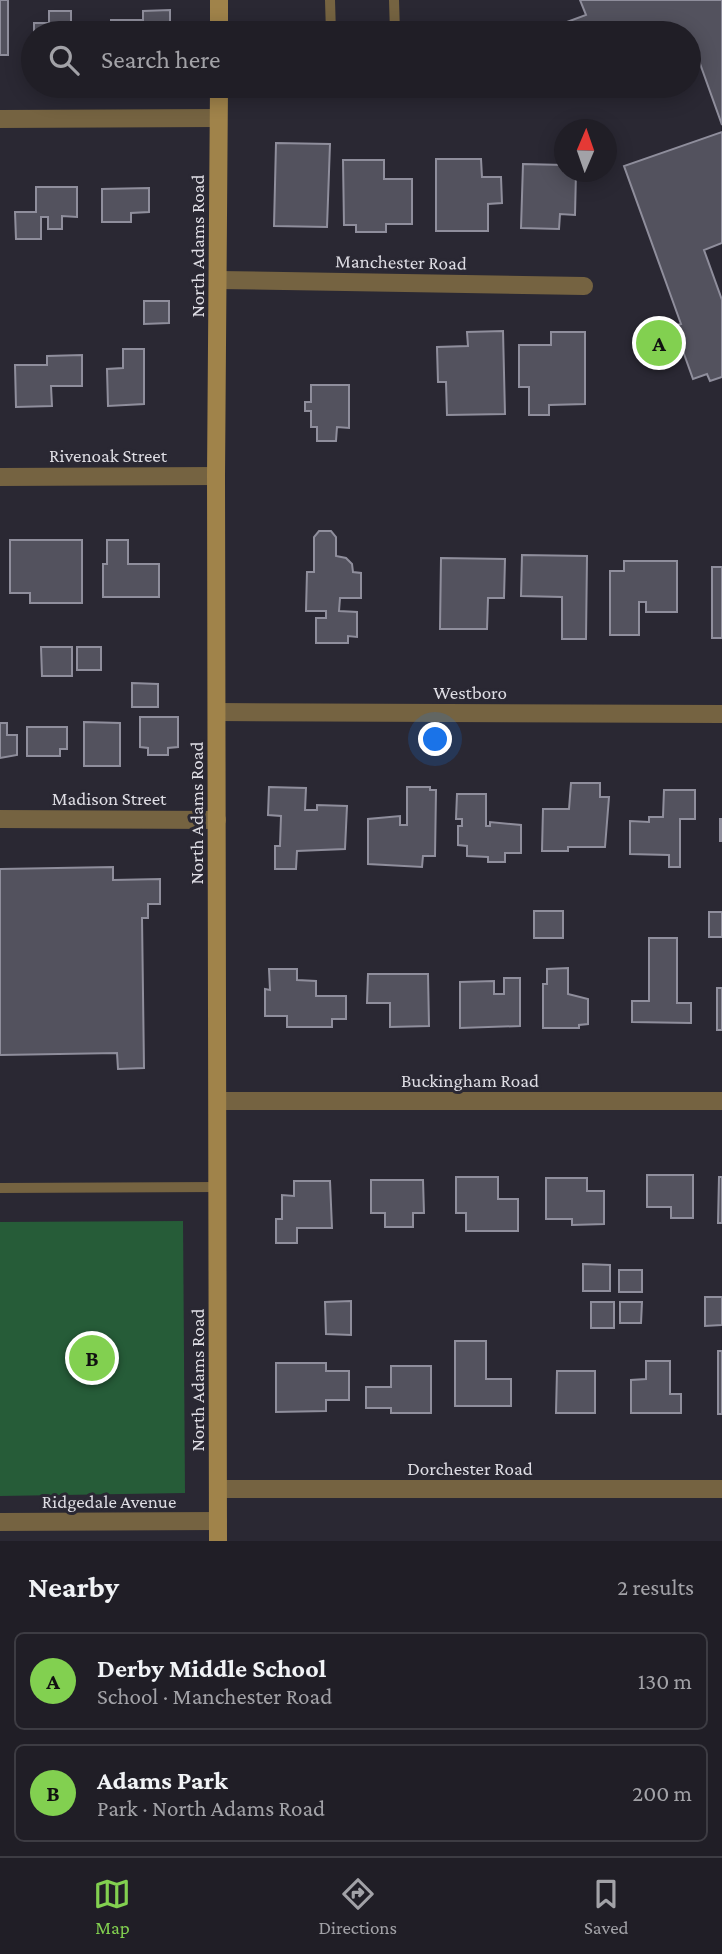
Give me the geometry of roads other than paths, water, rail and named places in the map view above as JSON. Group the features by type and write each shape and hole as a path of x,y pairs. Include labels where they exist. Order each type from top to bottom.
{"main road":[{"path":"219,0 219,21"},
{"name":"North Adams Road","path":"218,1541 216,476 219,98"}],"street":[{"path":"0,119 218,118"},
{"name":"Manchester Road","path":"218,280 584,286"},
{"name":"Rivenoak Street","path":"0,477 216,476"},
{"name":"Westboro","path":"217,712 722,714"},
{"name":"Madison Street","path":"0,819 217,820"},
{"name":"Buckingham Road","path":"218,1101 722,1101"},
{"name":"Dorchester Road","path":"218,1489 722,1489"},
{"name":"Ridgedale Avenue","path":"0,1522 218,1521"}],"lane":[{"path":"330,0 331,21"},
{"path":"394,0 395,21"},
{"path":"0,1188 219,1187"}],"place":[{"name":"Derby Middle School","path":"659,343"},
{"name":"Adams Park","path":"92,1358"}]}
